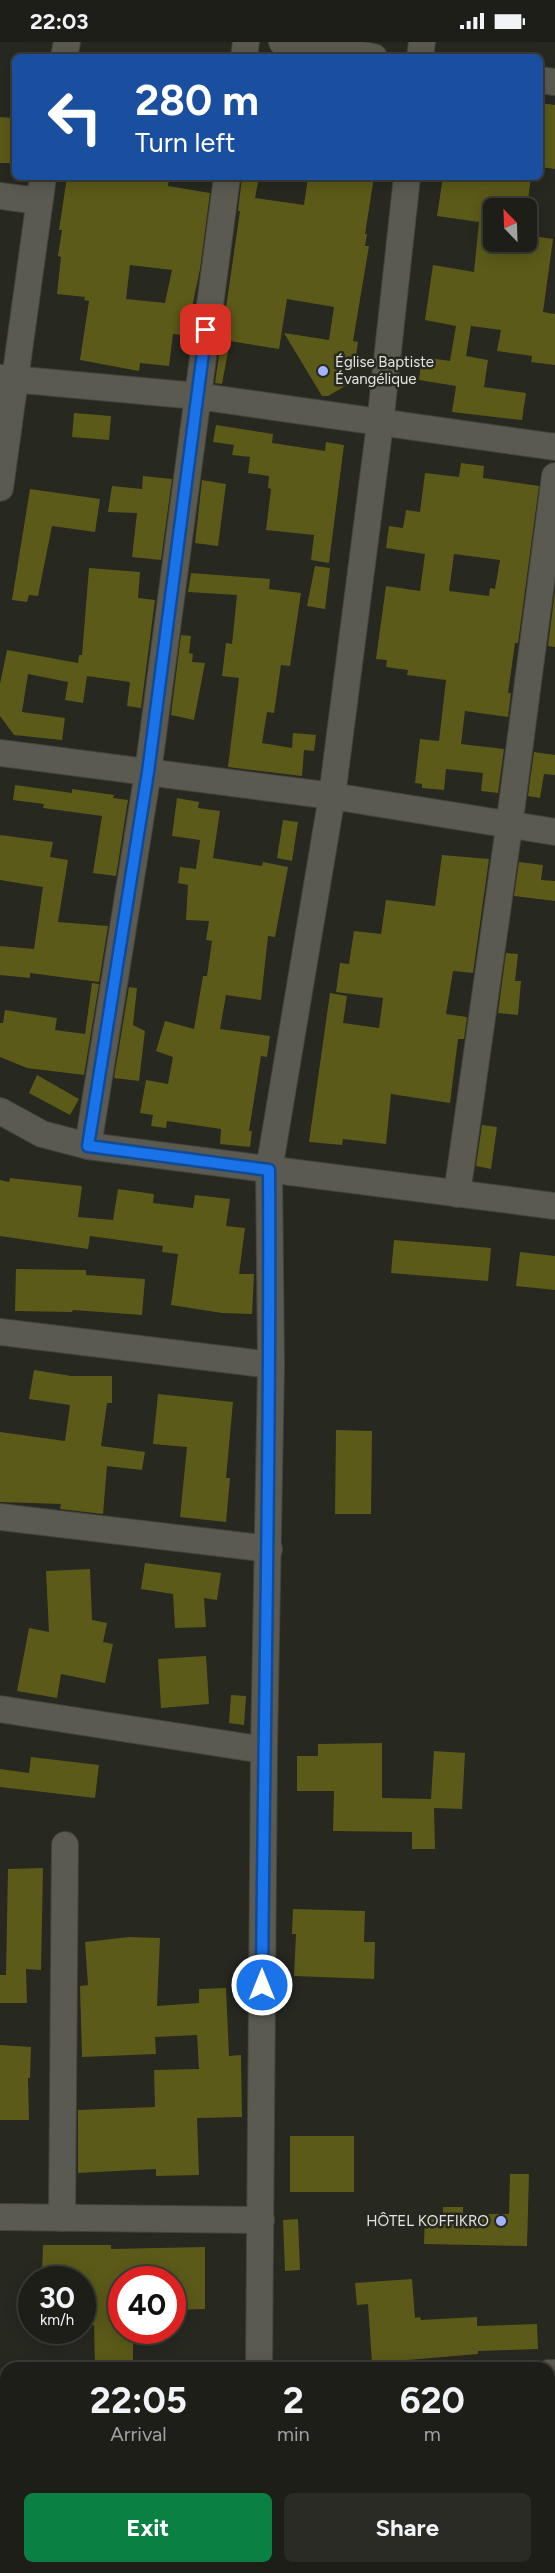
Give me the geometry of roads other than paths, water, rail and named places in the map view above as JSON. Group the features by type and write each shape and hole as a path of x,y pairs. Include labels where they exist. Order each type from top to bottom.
{"street":[{"path":"282,42 356,54"},
{"path":"88,1146 148,772 227,180"},
{"path":"259,2362 264,1750 271,1365 269,1170 332,796 380,424 407,180"},
{"path":"0,196 40,189 7,379 0,488"},
{"path":"7,379 197,396 380,424 555,447"},
{"path":"457,1194 555,476"},
{"path":"0,753 332,796 555,832"},
{"path":"0,1111 42,1134"},
{"path":"0,1131 42,1134 88,1146 555,1206"},
{"path":"0,1332 271,1365"},
{"path":"0,1517 269,1549"},
{"path":"0,1709 264,1750"},
{"path":"62,2218 65,1845"},
{"path":"0,2217 261,2220"}],"place":[{"name":"Église Baptiste Évangélique","path":"323,371"},
{"name":"HÔTEL KOFFIKRO","path":"501,2221"}]}
